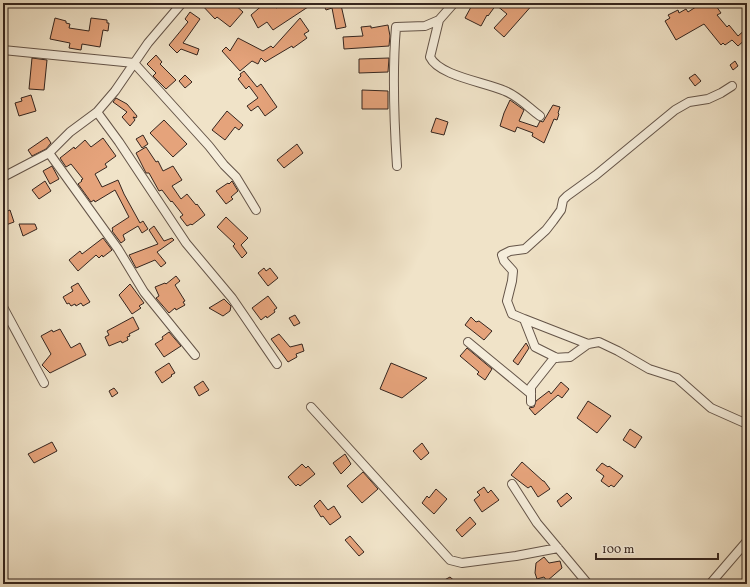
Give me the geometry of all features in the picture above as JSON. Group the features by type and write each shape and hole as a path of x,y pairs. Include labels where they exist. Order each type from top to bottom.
{"street":[{"path":"3,177 49,153 70,132 97,112 116,91 148,43 182,3"},
{"path":"397,166 394,107 394,43 396,27 425,26 439,20 454,3"},
{"path":"439,20 430,57 433,63 441,69 456,75 507,92 540,116"},
{"path":"3,50 134,63 236,177 256,210"},
{"path":"588,344 512,314 507,302 513,272 504,261 502,255 510,251 525,249 546,230 561,210 563,200 567,196 596,175 675,110 689,102 708,99 732,86"},
{"path":"97,112 119,142 186,243 232,298 277,364"},
{"path":"49,153 118,248 144,292 195,355"},
{"path":"3,307 44,383"},
{"path":"524,319 535,347 557,358"},
{"path":"468,342 531,398 532,387 554,358 570,357 588,344 599,342 618,351 648,369 677,378 710,408 747,424"},
{"path":"311,407 450,560 462,563 516,556 558,548"},
{"path":"512,484 538,523 588,584"},
{"path":"710,584 747,541"}],"building":[{"path":"200,3 233,3 243,12 230,27 217,17 215,19"},
{"path":"265,3 272,3 276,8 285,3 314,3 273,30 267,22 258,28 251,15"},
{"path":"323,3 344,3 341,5 346,27 336,29 332,8 326,10"},
{"path":"475,3 534,3 504,37 494,28 507,14 496,5 488,16 487,15 481,26 465,18"},
{"path":"702,3 714,3 721,13 717,15 727,27 729,25 738,36 747,28 747,38 738,46 732,40 725,45 723,43 721,45 704,24 676,40 665,21 670,18 668,15 678,10 679,13 686,9 688,12"},
{"path":"190,12 200,19 183,43 199,49 197,55 181,49 177,53 169,45 188,22 185,19"},
{"path":"55,18 66,21 66,23 70,24 69,28 89,31 91,18 107,20 107,23 109,23 108,31 103,30 100,47 82,44 81,50 69,48 70,43 50,39"},
{"path":"300,18 309,31 304,34 307,38 293,48 292,46 265,62 261,58 258,64 252,61 240,71 222,51 226,47 230,51 238,38 263,51 271,46 273,48"},
{"path":"388,25 390,36 389,46 344,49 343,37 363,36 361,27 371,26 371,28"},
{"path":"156,55 162,62 160,64 176,80 166,89 153,76 156,73 147,64"},
{"path":"32,58 47,60 44,90 29,89"},
{"path":"389,58 388,72 359,73 359,59"},
{"path":"735,61 738,66 733,70 730,65"},
{"path":"244,71 257,87 261,84 277,107 265,116 258,106 251,111 247,106 258,98 249,86 246,89 238,79 241,76 240,74"},
{"path":"695,74 701,81 695,86 689,78"},
{"path":"185,75 192,82 185,88 179,81"},
{"path":"362,90 388,91 388,109 362,109"},
{"path":"31,95 36,111 19,116 15,103 22,101 21,98"},
{"path":"116,98 127,104 137,116 136,118 133,117 135,120 130,126 122,117 127,112 113,102"},
{"path":"510,100 524,110 519,121 537,127 540,121 543,122 553,105 560,107 557,120 554,119 544,143 532,136 533,133 517,127 515,132 500,126"},
{"path":"227,111 243,125 239,130 235,127 225,140 212,130"},
{"path":"436,118 448,122 444,135 431,132"},
{"path":"164,120 187,144 173,157 150,133"},
{"path":"143,135 148,144 142,148 136,139"},
{"path":"47,137 51,143 46,149 32,156 28,150"},
{"path":"103,138 116,156 105,164 107,167 95,174 102,187 118,180 140,223 143,221 148,229 142,233 138,226 123,235 125,240 121,243 112,231 112,228 129,217 115,190 95,202 94,200 91,202 78,184 83,179 71,164 66,167 60,158 74,147 75,149 85,140 91,147"},
{"path":"297,144 303,153 284,168 277,160"},
{"path":"146,147 156,162 158,161 163,171 173,166 182,180 172,186 181,199 187,194 205,215 192,225 187,226 180,217 183,215 162,190 159,191 149,173 146,173 136,153"},
{"path":"52,166 59,179 50,184 43,171"},
{"path":"45,181 51,191 39,199 32,190"},
{"path":"232,181 238,191 231,197 233,199 226,204 216,191"},
{"path":"10,210 14,222 3,226 3,213"},
{"path":"226,217 248,238 241,245 247,253 242,258 233,246 235,244 217,227"},
{"path":"19,224 35,224 37,229 23,236"},
{"path":"154,226 164,241 172,238 174,240 157,252 166,263 161,267 155,260 136,268 129,255 158,244 149,230"},
{"path":"103,238 112,250 103,257 102,255 99,258 96,255 78,271 69,260 80,251 82,254"},
{"path":"264,268 266,271 270,268 278,278 268,286 258,273"},
{"path":"176,276 180,281 175,285 185,301 183,302 185,305 176,310 175,308 169,313 156,298 159,296 155,287 165,283 166,284"},
{"path":"78,283 90,302 83,306 81,303 76,306 75,304 71,306 69,303 67,304 63,297 73,291 71,287"},
{"path":"130,284 144,303 139,306 141,308 132,314 119,295"},
{"path":"268,296 277,308 274,310 275,312 267,318 266,316 261,320 252,308"},
{"path":"224,299 231,306 230,311 223,316 209,308"},
{"path":"295,315 300,323 294,326 289,318"},
{"path":"133,317 139,329 129,334 130,336 127,337 128,340 109,346 105,337 109,335 107,331"},
{"path":"471,317 476,322 479,321 492,331 484,340 465,325"},
{"path":"60,329 71,348 80,343 86,355 50,373 42,365 51,354 41,336 52,330 53,332"},
{"path":"169,332 181,346 164,357 155,344 163,339 162,337"},
{"path":"279,334 290,347 302,344 304,351 296,354 297,357 288,362 271,339"},
{"path":"526,343 529,348 518,365 513,361"},
{"path":"467,348 492,369 485,380 477,374 479,372 460,356"},
{"path":"169,363 175,373 162,383 155,372"},
{"path":"391,363 427,378 402,398 380,389"},
{"path":"203,381 209,390 199,396 194,387"},
{"path":"561,382 569,389 562,398 558,395 535,415 529,408 534,407 536,401 549,391 551,394"},
{"path":"114,388 118,393 112,397 109,391"},
{"path":"588,401 611,416 597,433 577,418"},
{"path":"630,429 642,437 635,448 623,440"},
{"path":"52,442 57,451 34,463 28,454"},
{"path":"422,443 429,453 421,460 413,451"},
{"path":"345,454 351,464 341,474 333,463"},
{"path":"522,462 544,481 550,489 538,497 531,486 528,488 511,475"},
{"path":"602,463 623,476 614,487 611,485 609,487 601,481 604,476 596,470"},
{"path":"302,464 306,468 308,466 315,474 300,486 298,484 296,486 288,477"},
{"path":"363,472 378,489 362,503 347,486"},
{"path":"484,487 488,493 491,490 499,500 482,512 474,500 480,495 477,492"},
{"path":"436,489 447,499 434,514 422,503 427,496 429,498"},
{"path":"567,493 572,498 561,507 557,501"},
{"path":"320,500 328,510 334,506 341,517 330,525 323,516 321,517 314,506"},
{"path":"470,517 476,524 462,537 456,530"},
{"path":"350,536 364,552 359,556 345,540"},
{"path":"544,557 549,563 560,561 562,568 547,581 544,577 537,579 535,573 536,563"},
{"path":"450,577 458,584 437,584"}]}
